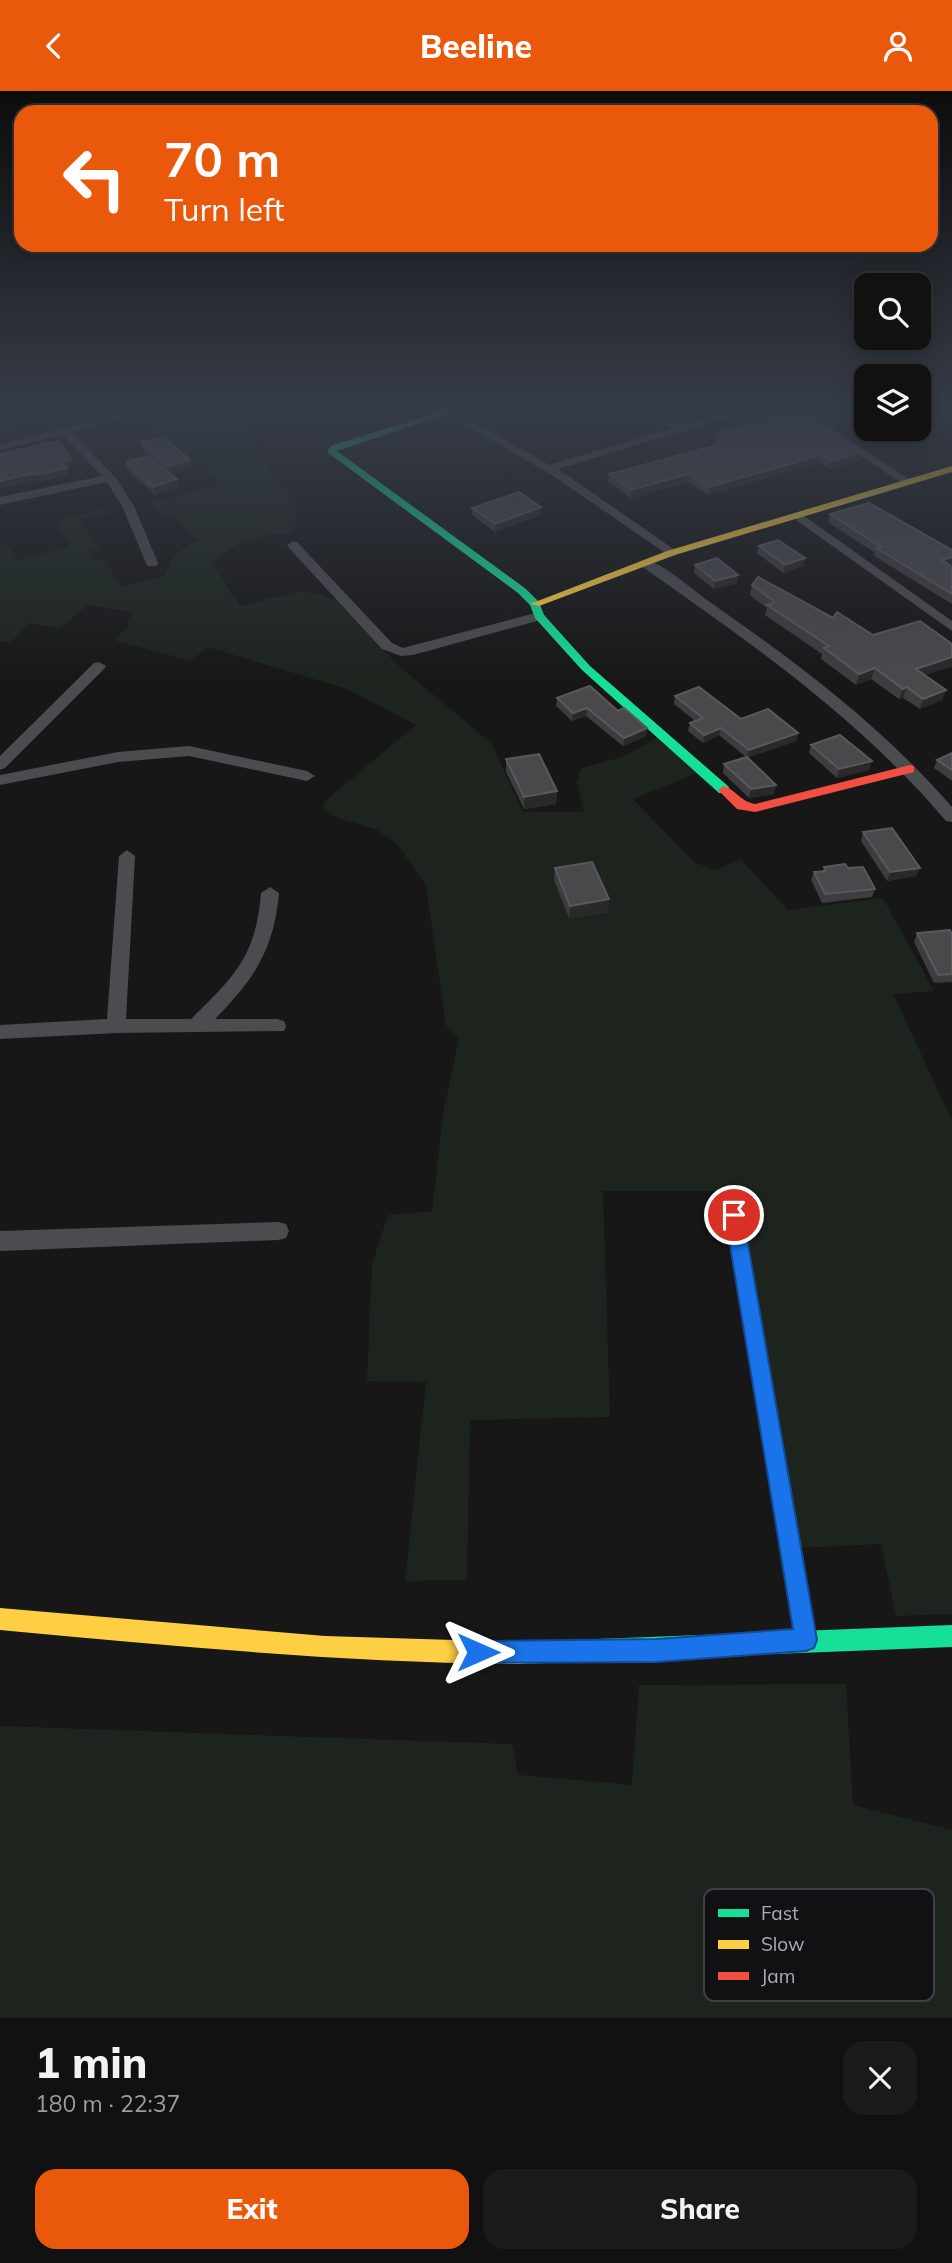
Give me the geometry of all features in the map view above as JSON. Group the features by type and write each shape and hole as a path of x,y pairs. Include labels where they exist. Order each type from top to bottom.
{"street":[{"path":"125,501 152,563"},
{"path":"401,501 522,591 586,668 742,806 755,808 910,769"},
{"path":"594,501 671,554"},
{"path":"293,545 387,646 401,652 413,651 537,610 671,554 849,501"},
{"path":"800,517 952,627"},
{"path":"645,563 796,671 910,769 952,817"},
{"path":"0,765 99,666"},
{"path":"0,780 118,757 189,751 307,776"},
{"path":"116,1026 127,856"},
{"path":"196,1026 239,983 260,953 269,920 270,893"},
{"path":"0,1032 116,1026 277,1026"},
{"path":"734,1215 806,1640"},
{"path":"0,1241 278,1231"},
{"path":"0,1619 236,1641 401,1652 657,1650 806,1640 952,1636"}],"shaded area":[{"path":"295,501 298,504 294,534 259,537 231,548 211,561 240,606 299,591 318,593 338,602 398,665 492,744 523,812 584,812 577,783 581,768 622,757 656,738 700,772 633,799 694,862 715,870 741,859 788,910 883,898 934,991 893,994 952,1120 952,1614 896,1616 881,1544 800,1548 743,1213 717,1213 714,1191 603,1191 610,1417 470,1420 467,1580 405,1581 426,1382 367,1381 372,1264 388,1215 432,1211 443,1114 459,1038 446,1025 426,885 397,844 375,829 332,816 323,809 325,801 416,725 347,689 208,647 191,661 113,640 130,625 126,623 133,612 87,605 60,629 30,623 10,643 0,641 0,545 7,543 16,560 70,547 55,521 103,509 108,513 80,521 100,549 88,553 94,561 104,558 121,587 164,576 175,554 198,540 172,516 164,517 150,503"},
{"path":"846,1684 853,1805 952,1830 952,2018 0,2018 0,1726 512,1744 518,1775 632,1785 639,1685"}],"building":[{"path":"493,501 532,501 541,507 495,524 472,508"},
{"path":"869,503 952,550 952,557 942,560 952,567 952,594 876,548 881,547 830,514"},
{"path":"778,540 805,558 785,565 759,546"},
{"path":"717,558 738,575 715,581 695,565"},
{"path":"758,577 833,618 837,612 873,635 920,621 952,644 952,657 916,669 946,690 923,699 907,687 903,689 875,668 859,674 824,648 829,646 767,605 775,602 752,585"},
{"path":"590,686 618,711 624,708 647,728 624,738 587,708 573,713 557,698"},
{"path":"699,687 741,719 768,709 798,733 749,750 721,728 704,735 690,723 703,718 675,696"},
{"path":"840,735 872,761 839,769 811,745"},
{"path":"952,753 952,770 937,760"},
{"path":"539,754 557,791 524,797 506,759"},
{"path":"747,757 776,785 751,789 724,764"},
{"path":"892,828 920,868 890,872 863,832"},
{"path":"592,862 609,899 570,906 555,868"},
{"path":"845,864 848,868 863,867 875,889 825,894 814,872 826,871 824,867"},
{"path":"950,930 952,974 938,975 917,933"}],"traffic: fast":[{"path":"399,501 522,591 535,604 539,616 586,668 724,790"},
{"path":"734,1215 791,1550"},
{"path":"521,1653 952,1636"}],"traffic: slow":[{"path":"535,604 671,553 845,501"},
{"path":"791,1550 806,1640"},
{"path":"0,1619 325,1647 521,1653"}],"traffic: jam":[{"path":"724,790 742,806 755,808 910,769"}],"route":[{"path":"478,1652 657,1650 806,1640 734,1215"}]}
